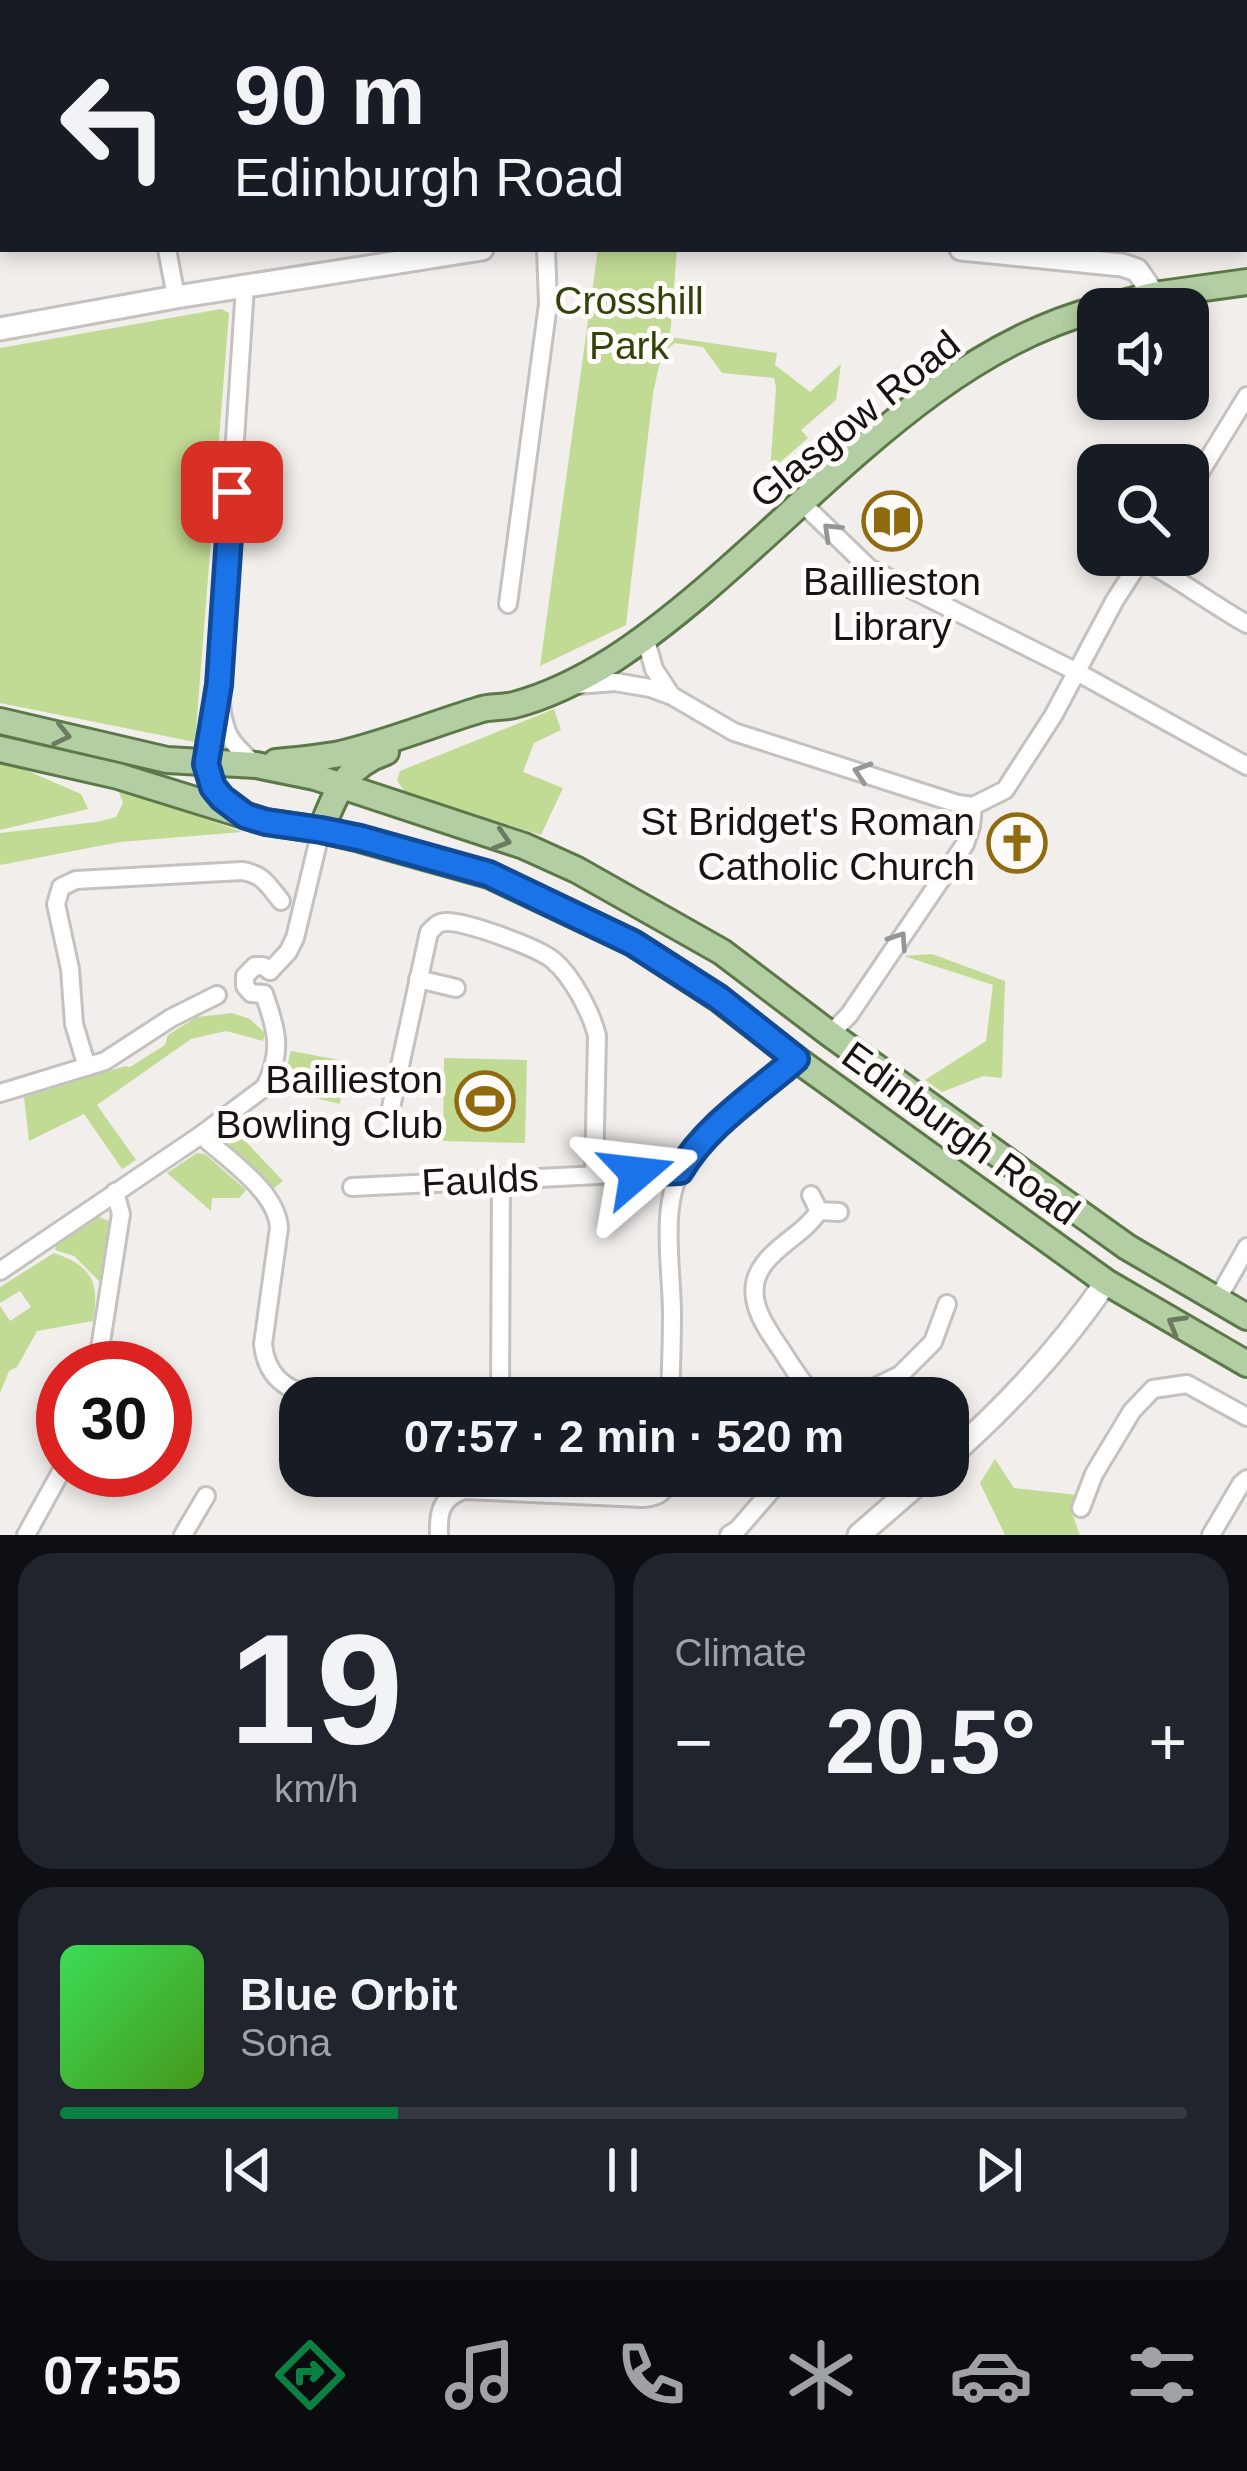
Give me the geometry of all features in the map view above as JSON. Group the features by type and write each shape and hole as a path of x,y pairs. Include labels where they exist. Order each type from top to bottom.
{"main road":[{"name":"Glasgow Road","path":"1204,288 1247,282"},
{"name":"Glasgow Road","path":"498,709 566,685 613,660 730,570 933,392 983,358 1077,315"},
{"path":"0,721 167,760 256,765 339,754 486,707 498,709 477,725 372,757 340,784 325,820"},
{"path":"391,804 382,792 380,775 391,757 415,744"},
{"name":"Edinburgh Road","path":"0,748 118,776 266,822 325,820 489,874 614,934 719,998 796,1059 1106,1282 1245,1358"},
{"path":"206,764 213,787 246,816"},
{"path":"256,765 319,792 326,800 325,820"},
{"name":"Edinburgh Road","path":"256,765 340,784 524,846 577,870 722,952 1127,1247 1247,1317"},
{"path":"796,1059 830,1034"},
{"path":"1106,1282 1127,1247"}],"street":[{"path":"168,252 176,297"},
{"path":"508,604 548,304 546,252"},
{"path":"1010,252 1122,266 1137,270 1149,288"},
{"path":"0,329 423,254"},
{"path":"206,764 219,685 245,286"},
{"path":"1209,458 1247,396"},
{"path":"803,504 869,568 1077,672 1247,766"},
{"path":"566,685 615,682 650,688 734,732 973,806 1005,790 1053,716 1130,576"},
{"path":"1175,576 1247,625"},
{"path":"645,637 654,669 672,696"},
{"path":"219,685 228,736 256,765"},
{"path":"830,1034 849,1015 965,844 973,806"},
{"path":"270,971 296,938 325,820"},
{"path":"87,1067 74,1024 70,969 56,904 61,887 76,880 242,871 263,877 280,901"},
{"path":"390,1112 429,932 452,922 507,938 559,965 592,1017 597,1036 594,1174"},
{"path":"255,966 270,971 273,984 265,994 251,993 245,986 244,976 255,966"},
{"path":"418,979 456,988"},
{"path":"0,1271 257,1095 271,1076 278,1042 265,994"},
{"path":"0,1093 116,1056 171,1018 217,995"},
{"path":"670,1377 669,1237 680,1171 714,1130 796,1059"},
{"path":"200,1135 270,1198 278,1214 263,1345 279,1382"},
{"name":"Faulds","path":"352,1187 680,1171"},
{"path":"500,1377 501,1178"},
{"path":"101,1341 121,1214 116,1192"},
{"path":"801,1377 764,1324 754,1295 758,1274 780,1247 802,1232 815,1203 839,1212"},
{"path":"1217,1300 1247,1247"},
{"path":"969,1439 1072,1332 1106,1282"},
{"path":"898,1377 933,1342 947,1304"},
{"path":"1081,1508 1094,1474 1132,1412 1153,1390 1187,1384 1247,1417"},
{"path":"1211,1535 1247,1479"},
{"path":"183,1535 206,1496"},
{"path":"26,1535 47,1497"},
{"path":"439,1535 438,1519 449,1497"},
{"path":"737,1533 765,1497"},
{"path":"859,1535 903,1497"}],"green space":[{"name":"Crosshill Park","path":"598,252 677,252 670,337 777,353 775,365 810,392 841,364 836,400 801,430 808,438 770,471 774,378 722,373 703,347 675,343 662,353 653,393 626,625 540,666"},
{"path":"221,309 229,313 195,742 0,703 0,348"},
{"path":"554,709 561,730 534,743 523,772 563,788 541,835 404,791 397,780 400,771"},
{"path":"0,759 81,794 88,809 0,830"},
{"path":"117,787 242,832 120,842 0,865 0,833 116,817 123,803"},
{"path":"932,954 1005,981 1002,1078 983,1076 942,1092 925,1080 986,1041 993,985 904,956"},
{"path":"232,1013 250,1019 265,1033 263,1041 226,1031 191,1039 97,1105 136,1160 122,1169 84,1114 29,1141 24,1097 130,1067 197,1017"},
{"path":"291,1051 345,1061 340,1104 280,1089 284,1077 296,1078 285,1073"},
{"name":"Baillieston Bowling Club","path":"444,1058 527,1060 525,1143 443,1141"},
{"path":"233,1128 283,1181 274,1188 230,1149 226,1135"},
{"path":"197,1153 205,1154 246,1190 239,1198 212,1198 211,1211 167,1173"},
{"path":"99,1217 109,1221 111,1228 100,1282 74,1256 55,1250"},
{"path":"54,1253 77,1264 90,1277 95,1296 93,1321 37,1331 0,1393 0,1306 10,1321 31,1307 20,1291 0,1303 0,1287"},
{"path":"995,1459 1014,1488 1077,1495 1072,1513 1080,1535 1005,1535 980,1483"}],"place":[{"name":"Baillieston Library","path":"892,521"},
{"name":"St Bridget's Roman Catholic Church","path":"1017,843"},
{"name":"Baillieston Bowling Club","path":"485,1101"}],"route":[{"path":"232,492 219,685 206,764 222,798 246,816 266,822 360,838 489,874 633,943 719,998 796,1059 714,1130 680,1171 637,1173"}]}
